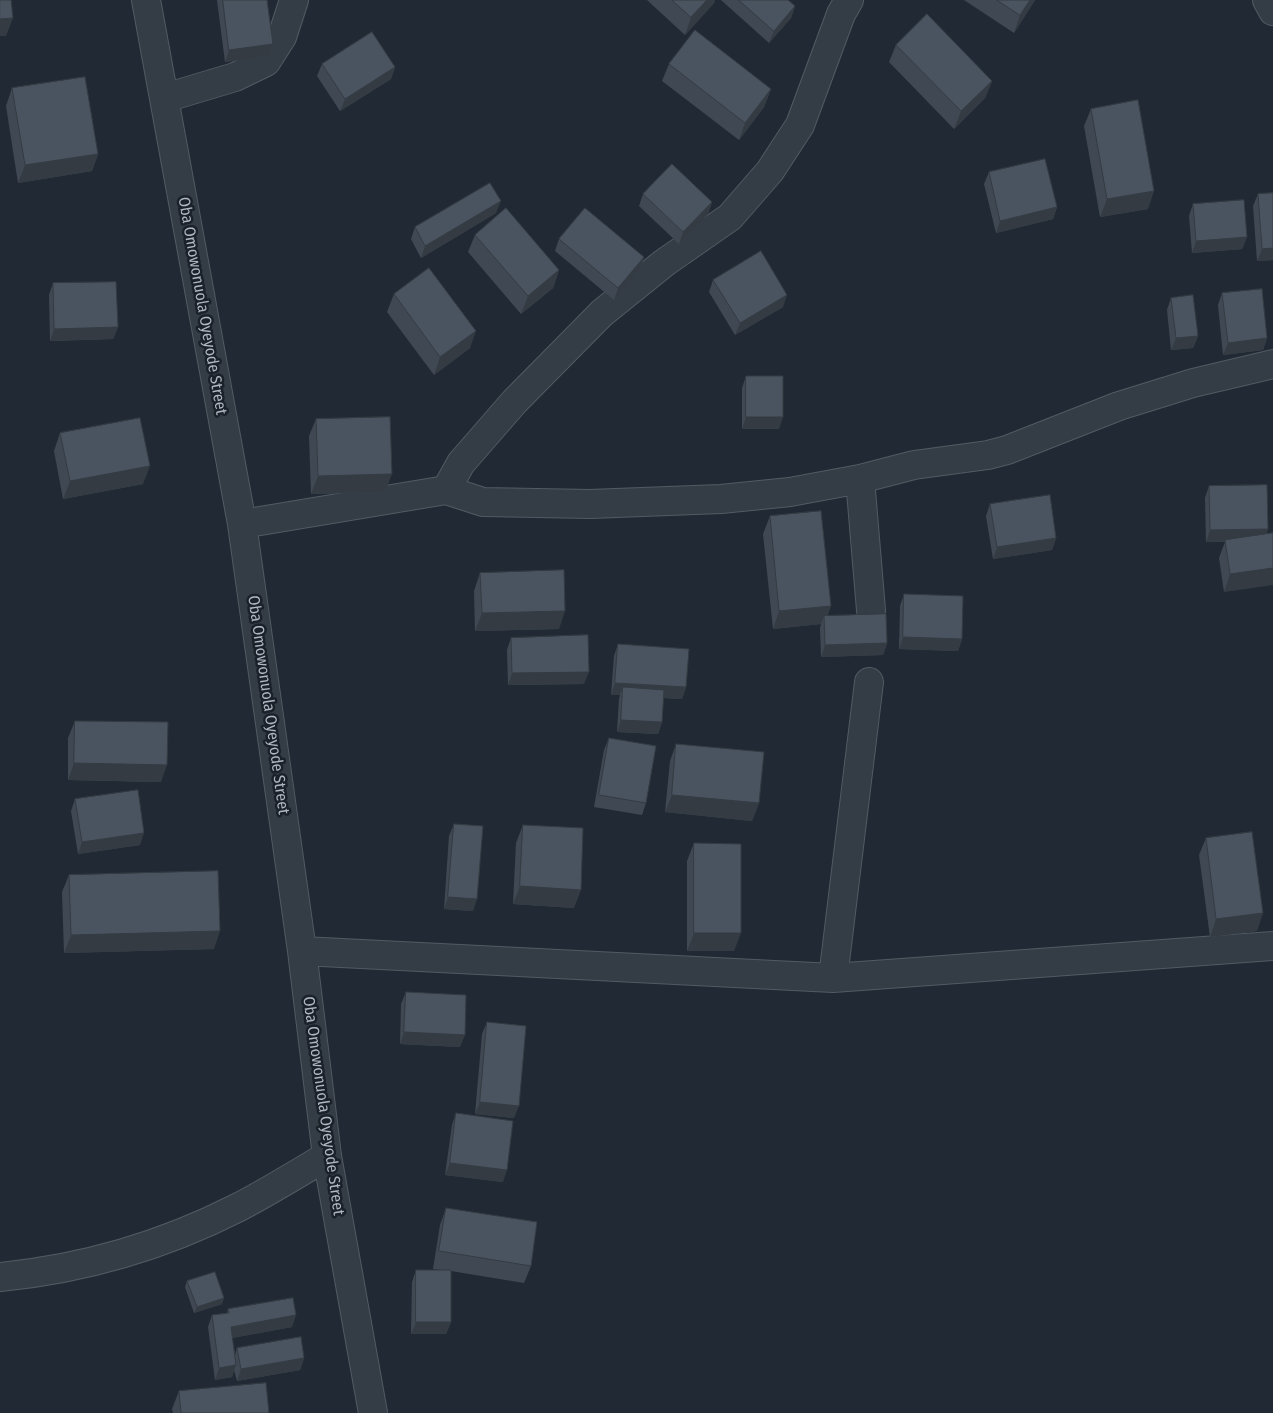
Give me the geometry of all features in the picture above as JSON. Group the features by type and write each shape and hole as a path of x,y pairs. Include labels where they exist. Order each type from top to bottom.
{"street":[{"name":"Oba Omowonuola Oyeyode Street","path":"146,0 242,524 302,951 327,1156 373,1413"},
{"path":"165,98 235,77 266,62 282,37 294,0"},
{"path":"446,490 461,463 515,401 602,312 664,263 730,217 770,170 800,125 841,14 849,0"},
{"path":"1267,0 1273,12"},
{"path":"242,524 446,490 483,502 590,504 721,499 790,492 860,479 914,465 988,455 1008,450 1119,406 1193,383 1273,364"},
{"path":"860,479 871,610"},
{"path":"833,978 869,682"},
{"path":"302,951 833,978 1273,946"},
{"path":"0,1277 34,1274 132,1251 189,1230 238,1208 327,1156"}],"building":[{"path":"0,0 11,0 13,18 0,19"},
{"path":"223,0 267,0 273,44 229,50"},
{"path":"672,0 707,0 691,17"},
{"path":"739,0 788,0 795,6 774,31"},
{"path":"997,0 1030,0 1020,15"},
{"path":"927,14 992,81 961,111 896,45"},
{"path":"695,30 771,89 745,123 669,64"},
{"path":"372,32 395,67 345,99 322,64"},
{"path":"85,77 98,154 25,165 12,88"},
{"path":"1138,100 1154,191 1107,199 1091,109"},
{"path":"1045,159 1057,207 1000,221 989,172"},
{"path":"672,164 712,202 683,232 643,194"},
{"path":"490,183 501,201 425,246 415,227"},
{"path":"1273,193 1273,248 1262,249 1258,194"},
{"path":"1244,200 1247,237 1196,241 1193,204"},
{"path":"506,208 559,270 528,296 475,235"},
{"path":"585,208 644,257 618,288 559,239"},
{"path":"761,251 787,295 740,323 713,280"},
{"path":"429,268 476,331 440,357 394,294"},
{"path":"116,282 118,327 54,329 53,283"},
{"path":"1262,289 1267,338 1228,343 1222,293"},
{"path":"1193,295 1198,336 1176,338 1171,298"},
{"path":"746,376 783,376 783,417 746,417"},
{"path":"390,417 392,474 318,476 316,419"},
{"path":"140,418 150,466 70,481 60,433"},
{"path":"1267,485 1268,529 1210,530 1209,486"},
{"path":"1050,495 1056,538 997,547 990,504"},
{"path":"821,511 831,606 779,611 770,516"},
{"path":"1273,533 1273,568 1230,574 1225,540"},
{"path":"564,570 565,611 482,613 480,573"},
{"path":"904,594 963,596 962,639 903,637"},
{"path":"886,614 887,643 825,645 824,616"},
{"path":"588,635 589,672 512,673 511,638"},
{"path":"618,644 689,649 686,687 615,683"},
{"path":"623,687 664,690 662,722 621,720"},
{"path":"75,721 168,722 167,765 74,763"},
{"path":"609,738 656,746 646,803 599,795"},
{"path":"676,744 764,752 759,803 672,795"},
{"path":"138,790 144,833 82,842 75,799"},
{"path":"454,824 483,826 477,899 448,897"},
{"path":"523,825 583,828 581,890 520,886"},
{"path":"1252,832 1263,913 1216,919 1206,838"},
{"path":"694,843 741,844 741,933 694,933"},
{"path":"218,871 220,931 71,935 69,875"},
{"path":"406,992 466,995 465,1035 404,1032"},
{"path":"487,1022 526,1026 519,1106 480,1102"},
{"path":"456,1113 513,1121 507,1170 450,1163"},
{"path":"446,1208 537,1222 531,1266 439,1251"},
{"path":"416,1270 451,1270 451,1322 416,1322"},
{"path":"215,1272 224,1298 197,1307 187,1281"},
{"path":"293,1298 296,1315 231,1327 236,1365 219,1368 212,1315 229,1313 228,1309"},
{"path":"301,1337 304,1358 241,1369 237,1348"},
{"path":"266,1383 269,1413 181,1413 179,1391"}]}
